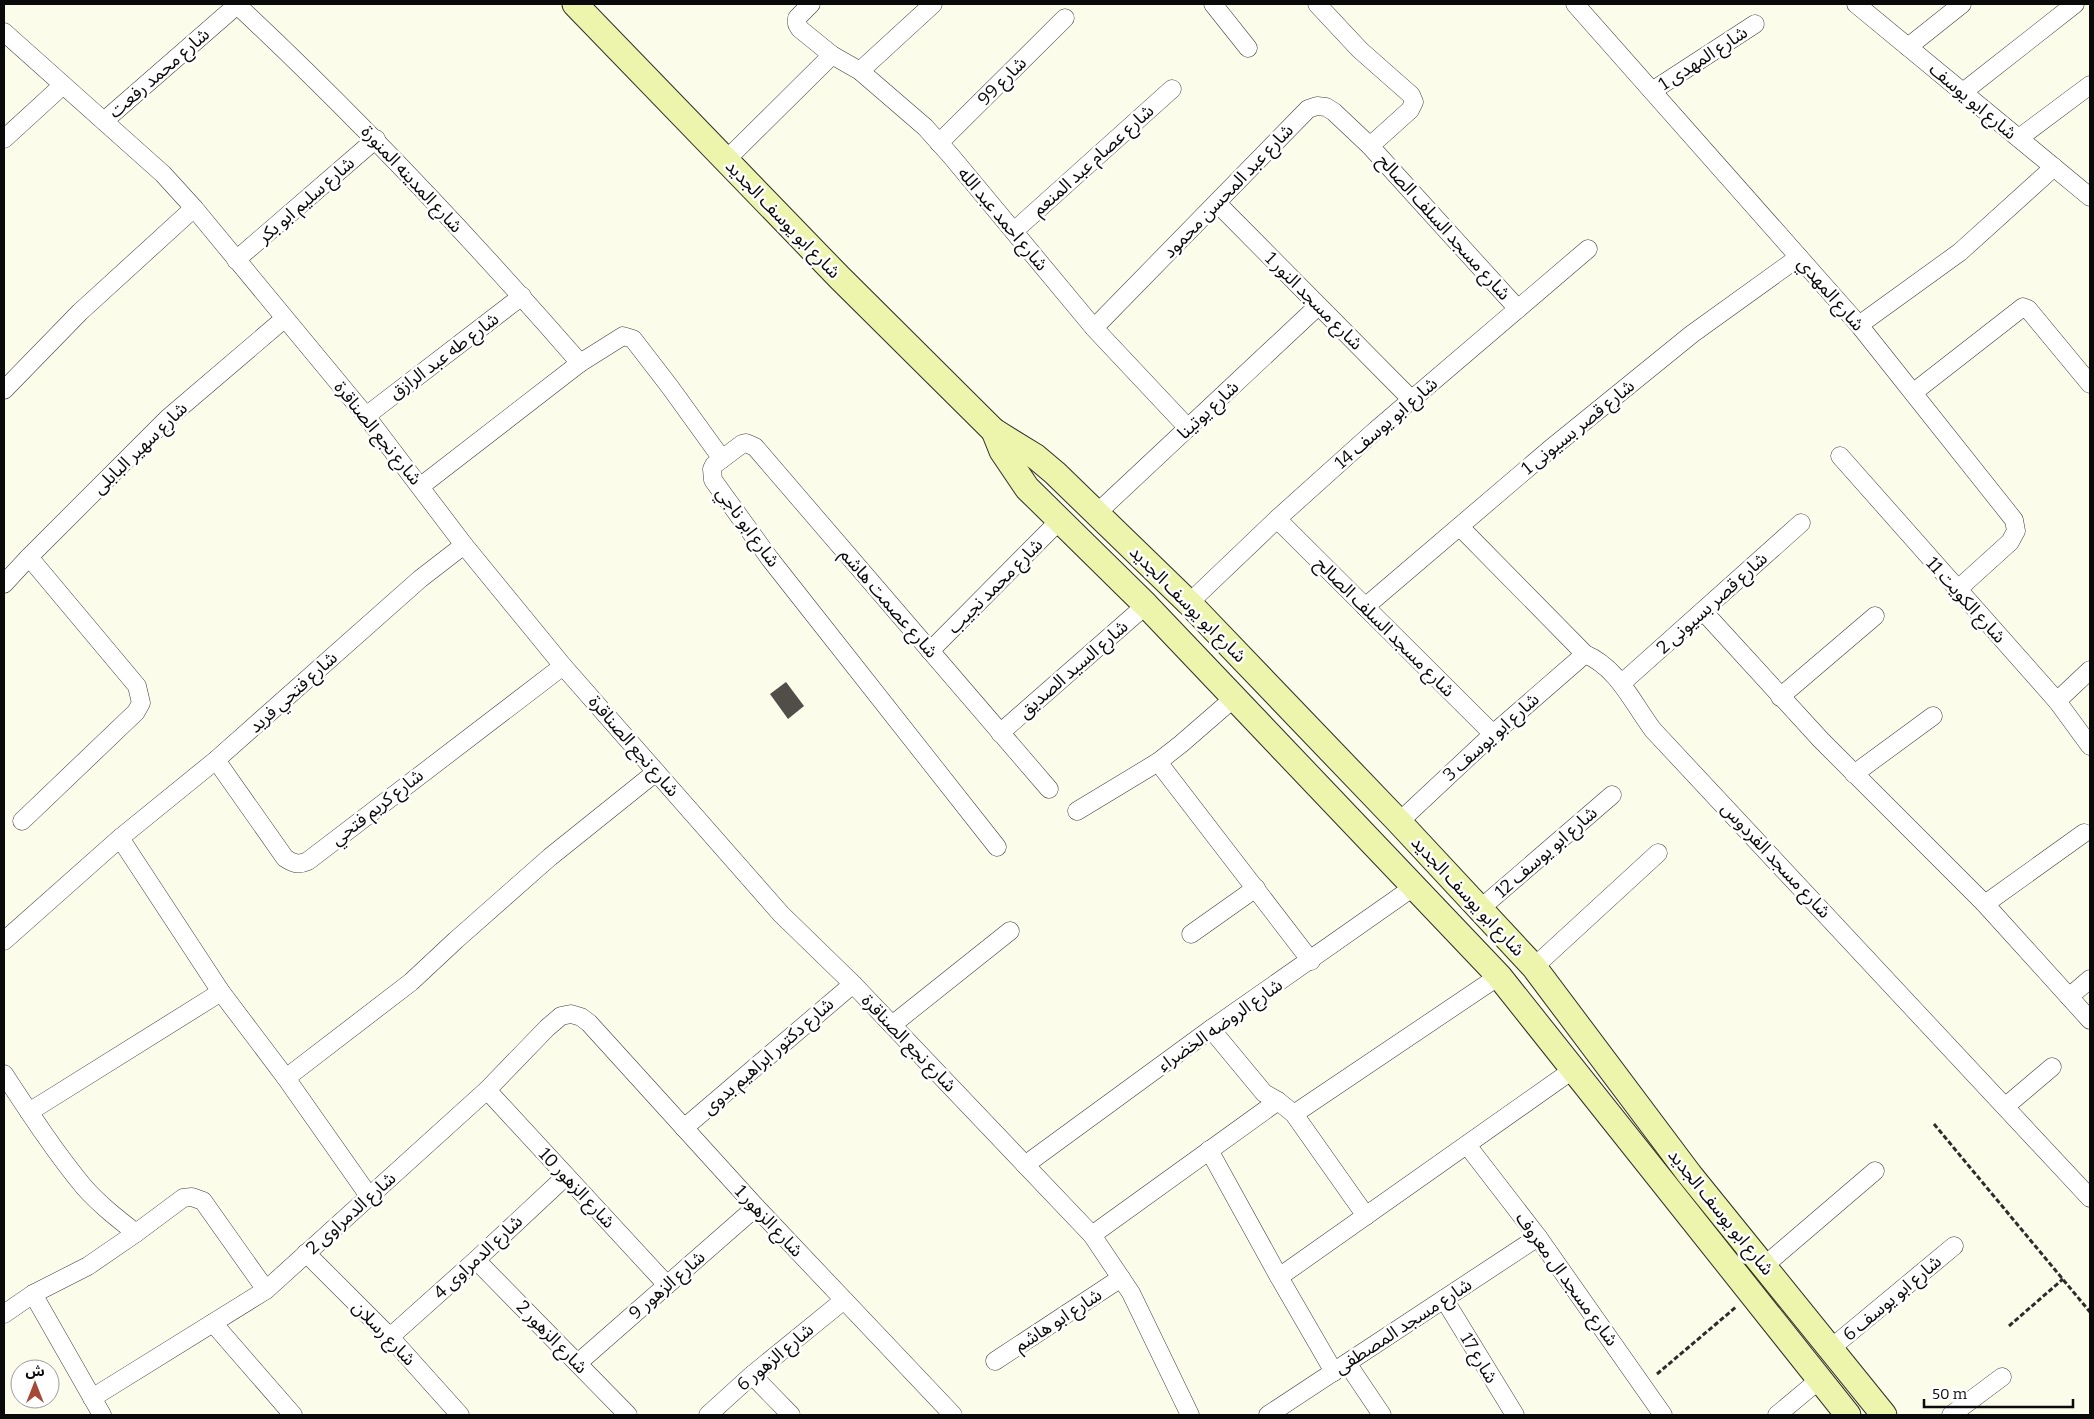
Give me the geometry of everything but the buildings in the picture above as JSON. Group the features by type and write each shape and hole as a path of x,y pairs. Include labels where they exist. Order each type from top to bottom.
{"street":[{"name":"شارع محمد رفعت","path":"104,121 236,4"},
{"name":"شارع المدينه المنورة","path":"236,4 376,140 522,296 580,362"},
{"name":"شارع ابو يوسف الجديد","path":"575,4 839,278 994,431 1036,457 1098,513 1189,604 1481,908 1534,967 1690,1175 1884,1415"},
{"name":"شارع احمد عبد الله","path":"811,4 797,18 797,24 800,29 832,55 860,71 903,107 939,143 1094,328 1188,428"},
{"path":"860,71 933,4"},
{"path":"1213,4 1248,48"},
{"path":"1317,4 1360,50 1411,95 1414,102 1410,110 1370,146"},
{"name":"شارع المهدي","path":"1575,4 1859,325 2014,520 2016,531 2010,542 1957,590"},
{"name":"شارع ابو يوسف","path":"1856,4 2054,167 2088,190"},
{"path":"1908,47 1962,4"},
{"path":"1963,92 2075,4"},
{"name":"شارع 99","path":"939,143 1065,18"},
{"name":"شارع المهدى 1","path":"1652,91 1755,24"},
{"name":"شارع نجع الصناقرة","path":"4,32 163,174 194,208 366,416 464,545 563,666 781,914 853,984 1092,1234 1121,1278 1148,1326 1190,1415"},
{"path":"726,160 832,55"},
{"path":"4,139 63,85"},
{"path":"2019,138 2090,85"},
{"name":"شارع عصام عبد المنعم","path":"1014,231 1172,88"},
{"name":"شارع عبد المحسن محمود","path":"1094,328 1308,109 1317,106 1326,107 1334,112 1370,146"},
{"name":"شارع سليم ابو بكر","path":"236,260 376,140"},
{"name":"شارع مسجد السلف الصالح","path":"1370,146 1518,309"},
{"path":"1859,325 1960,252 2054,167"},
{"name":"شارع مسجد النور 1","path":"1216,203 1412,400"},
{"path":"4,390 80,312 194,208"},
{"name":"شارع ابو يوسف 14","path":"1189,604 1277,519 1588,249"},
{"name":"شارع قصر بسيونى 1","path":"1365,607 1549,450 1692,334 1799,257"},
{"name":"شارع طه عبد الرازق","path":"366,416 522,296"},
{"name":"شارع يوتينا","path":"1098,513 1318,306"},
{"path":"1914,392 2023,307 2028,309 2090,384"},
{"name":"شارع سهير البابلى","path":"4,584 168,418 284,318"},
{"name":"شارع ابو ناجي","path":"421,486 580,362 619,338 628,337 633,339 722,460 712,469 713,480 770,559 997,847"},
{"name":"شارع ابو يوسف الجديد","path":"994,431 1002,451 1027,488 1146,605 1499,976 1848,1415"},
{"name":"شارع عصمت هاشم","path":"722,460 742,444 746,443 755,447 1049,789"},
{"name":"شارع الكويت 11","path":"1840,456 2057,701 2090,746"},
{"path":"1052,511 1041,496 1044,487 1050,482 1059,480 1067,484"},
{"name":"شارع محمد نجيب","path":"930,651 1052,511"},
{"name":"شارع مسجد السلف الصالح","path":"1277,519 1493,734"},
{"name":"شارع قصر بسيونى 2","path":"1622,683 1801,523"},
{"name":"شارع مسجد الفردوس","path":"1460,527 1585,654 1602,664 1622,683 1653,730 2090,1198"},
{"name":"شارع فتحي فريد","path":"4,941 120,838 216,760 420,579 464,545"},
{"path":"22,821 136,712 141,703 137,686 29,557"},
{"name":"شارع السيد الصديق","path":"1000,733 1146,605"},
{"path":"1703,611 1780,697 1854,774 1985,904 2090,1020"},
{"path":"1780,697 1875,616"},
{"name":"شارع ابو يوسف 3","path":"1399,822 1493,734 1585,654"},
{"name":"شارع كريم فتحي","path":"216,760 285,858 292,863 300,864 308,861 563,666"},
{"path":"2057,701 2090,670"},
{"path":"1077,811 1158,762 1182,744 1234,698"},
{"path":"1854,774 1933,716"},
{"path":"1158,762 1311,960"},
{"path":"286,1078 412,982 456,940 550,857 656,772"},
{"name":"شارع ابو يوسف 12","path":"1481,908 1612,795"},
{"path":"1985,904 2084,833"},
{"path":"120,838 221,992 286,1078 369,1196"},
{"path":"1534,967 1658,853"},
{"name":"شارع الروضه الخضراء","path":"1025,1165 1211,1029 1415,886"},
{"path":"1191,934 1256,888"},
{"path":"892,1025 1010,931"},
{"path":"1294,1114 1499,976"},
{"path":"2069,997 2090,979"},
{"name":"شارع دكتور ابراهيم بدوى","path":"684,1128 853,984"},
{"path":"29,1112 221,992"},
{"name":"شارع الدمراوى 2","path":"92,1398 266,1290 287,1273 306,1253 488,1090 547,1028 561,1016 576,1015 589,1023"},
{"name":"شارع الزهور 1","path":"589,1023 756,1207 953,1415"},
{"path":"1211,1029 1264,1093 1294,1114 1366,1216"},
{"path":"2006,1106 2052,1067"},
{"path":"1279,1277 1574,1069"},
{"path":"4,1074 29,1112 84,1187 136,1233"},
{"name":"شارع الزهور 10","path":"488,1090 667,1285"},
{"path":"1092,1234 1278,1101"},
{"name":"شارع مسجد ال معروف","path":"1466,1145 1538,1237 1663,1415"},
{"path":"1209,1150 1279,1277 1340,1367 1382,1415"},
{"path":"1764,1266 1876,1171"},
{"path":"1669,1192 1690,1175"},
{"name":"شارع الدمراوى 4","path":"390,1337 566,1176"},
{"path":"4,1314 33,1294 88,1266 183,1198 192,1197 203,1201 266,1290"},
{"name":"شارع الزهور 9","path":"578,1363 756,1207"},
{"name":"شارع مسجد المصطفى","path":"1268,1415 1538,1237"},
{"name":"شارع ابو يوسف 6","path":"1830,1349 1954,1246"},
{"name":"شارع رسلان","path":"306,1253 390,1337 460,1415"},
{"name":"شارع الزهور 2","path":"476,1260 628,1415"},
{"name":"شارع ابو هاشم","path":"995,1361 1121,1278"},
{"path":"33,1294 102,1415"},
{"name":"شارع 17","path":"1444,1299 1515,1415"},
{"name":"شارع الزهور 6","path":"708,1415 752,1375 844,1300"},
{"path":"213,1322 290,1414"},
{"path":"752,1375 791,1415"},
{"path":"1951,1415 2002,1377"},
{"path":"1776,1415 1819,1380"}],"path":[{"path":"1934,1124 2090,1312"},
{"path":"2009,1326 2063,1278"},
{"path":"1643,1386 1751,1294"}]}
